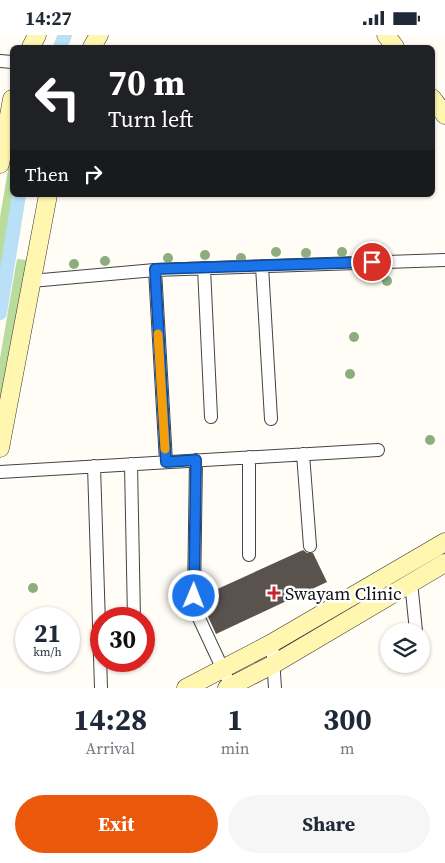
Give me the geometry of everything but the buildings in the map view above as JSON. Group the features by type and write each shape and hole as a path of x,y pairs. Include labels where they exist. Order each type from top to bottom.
{"street":[{"path":"435,102 445,115"},
{"path":"0,163 3,127 10,105"},
{"path":"0,448 48,197"},
{"path":"31,281 155,269 445,260"},
{"path":"262,266 271,419"},
{"path":"204,268 211,417"},
{"path":"155,269 166,462"},
{"path":"0,473 378,449"},
{"path":"302,454 310,546"},
{"path":"249,457 249,555"},
{"path":"196,460 194,596 197,614 230,687 274,664 422,555 445,542"},
{"path":"130,464 134,607"},
{"path":"94,466 101,688"},
{"path":"422,555 428,572"},
{"path":"186,688 272,643 411,582 445,563"},
{"path":"411,582 415,623"},
{"path":"272,643 275,688"}],"green space":[{"path":"10,158 10,197 13,197 0,274 0,217"},
{"path":"17,259 28,260 0,416 0,358"}],"waterway":[{"path":"61,45 65,35"},
{"path":"0,313 19,197"}],"slow traffic":[{"path":"158,334 165,449"}],"place":[{"name":"Swayam Clinic","path":"274,593"}],"route":[{"path":"194,596 196,460 166,462 155,269 372,262"}]}
